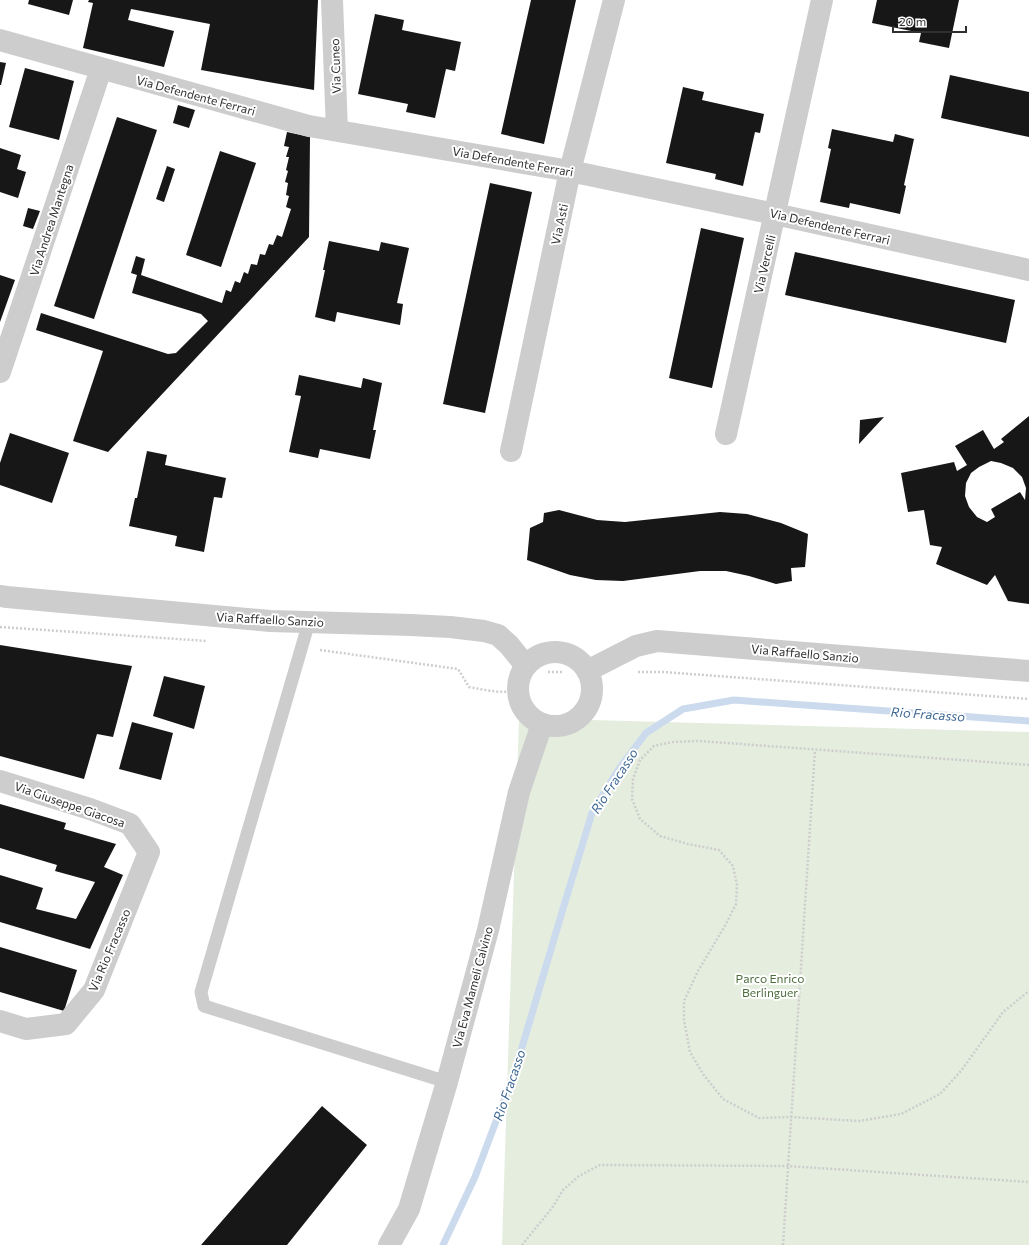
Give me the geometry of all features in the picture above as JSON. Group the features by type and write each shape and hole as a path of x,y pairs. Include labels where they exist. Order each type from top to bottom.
{"street":[{"name":"Via Cuneo","path":"332,0 337,131"},
{"name":"Via Asti","path":"511,451 570,171 614,0"},
{"name":"Via Vercelli","path":"726,434 822,0"},
{"name":"Via Defendente Ferrari","path":"0,40 309,126 570,171 1029,270"},
{"name":"Via Andrea Mantegna","path":"0,372 101,69"},
{"name":"Via Raffaello Sanzio","path":"0,596 270,621 411,625 450,627 484,631 498,636 509,645 526,666"},
{"name":"Via Raffaello Sanzio","path":"587,671 636,646 657,641 1029,671"},
{"path":"558,652 570,655 580,662 587,671 591,681 592,693 589,704 583,714 574,721 553,727 542,724 532,718 524,710 519,699 518,688 520,676 526,666 535,658 546,653 558,652"},
{"name":"Via Eva Mameli Calvino","path":"389,1245 409,1208 447,1082 488,930 519,792 542,724"},
{"name":"Via Giuseppe Giacosa","path":"0,781 90,809 130,824 149,852"},
{"name":"Via Rio Fracasso","path":"0,1021 26,1029 66,1024 94,990 149,852"}],"lane":[{"path":"310,622 201,992 204,1006 447,1082"}],"path":[{"path":"1029,766 699,741 672,742 654,746 640,760 633,779 632,793 632,799 640,819 660,836 719,850 733,866 737,885 736,904 698,971 684,1001 684,1020 690,1052 703,1074 723,1099 759,1118 791,1117 859,1121 902,1114 940,1094 960,1071 1003,1012 1029,991"},
{"path":"783,1245 815,750"},
{"path":"522,1245 552,1208 563,1190 579,1176 600,1165 788,1166 1029,1182"}],"green space":[{"name":"Parco Enrico Berlinguer","path":"519,718 1029,732 1029,1245 502,1245"}],"building":[{"path":"29,0 73,0 69,15 28,4"},
{"path":"89,0 318,0 314,90 201,70 210,24 131,9 128,20 174,31 164,67 83,48 93,3 88,2"},
{"path":"531,0 576,0 544,144 501,134"},
{"path":"877,0 959,0 949,48 919,42 921,33 872,23"},
{"path":"375,14 404,20 402,30 461,42 455,71 446,69 435,118 406,112 408,104 358,94"},
{"path":"0,62 6,63 1,85 0,85"},
{"path":"25,68 74,81 59,140 9,127"},
{"path":"950,75 1029,92 1029,137 941,118"},
{"path":"683,87 704,92 702,100 764,114 760,133 755,132 743,186 715,179 716,174 666,163"},
{"path":"178,105 195,110 189,128 173,123"},
{"path":"117,117 157,130 94,319 54,306"},
{"path":"832,129 893,142 895,134 914,139 904,185 906,186 900,214 850,203 849,208 820,202 831,149 828,148"},
{"path":"287,132 310,137 309,237 108,452 73,441 103,351 36,330 41,313 168,354 176,353 208,321 201,314 132,293 137,275 131,273 136,256 145,259 141,275 222,303 226,290 231,292 235,281 240,283 244,272 248,274 251,264 257,265 260,254 265,255 269,244 273,245 277,235 282,237 291,209 286,207 289,196 286,195 288,183 285,182 288,171 286,170 289,157 286,157 289,147 284,146"},
{"path":"0,148 21,155 17,169 26,172 18,198 0,192"},
{"path":"220,151 256,163 221,267 186,255"},
{"path":"167,166 175,169 164,202 156,199"},
{"path":"490,183 532,192 485,413 443,404"},
{"path":"28,208 40,211 33,229 23,226"},
{"path":"701,228 744,238 712,388 669,378"},
{"path":"329,241 379,251 381,242 409,248 397,303 403,304 400,325 337,312 335,322 315,317 325,270 323,270"},
{"path":"795,252 1015,300 1006,343 785,295"},
{"path":"0,275 15,280 0,322"},
{"path":"299,375 361,388 363,378 382,383 373,430 376,430 370,459 320,449 318,458 289,452 301,396 295,395"},
{"path":"1029,416 1029,604 1008,601 995,575 987,585 936,564 942,547 930,545 924,510 908,512 901,473 954,462 957,471 967,465 955,446 983,430 994,449 1004,442 1001,439","holes":["991,461 1013,468 1022,477 1026,488 1025,500 1020,492 991,509 995,517 987,522 977,517 969,507 965,496 966,483 971,473 979,467"]},
{"path":"884,417 871,431 859,444 860,420"},
{"path":"10,433 69,453 52,503 0,485 0,463"},
{"path":"147,451 167,455 165,465 226,478 222,498 214,497 204,552 175,546 177,536 129,526 135,498 137,498"},
{"path":"559,510 597,520 625,522 720,512 747,514 781,523 808,534 805,567 791,568 792,581 776,584 726,571 700,571 623,581 596,580 570,575 527,560 530,528 543,522 544,513"},
{"path":"0,645 132,666 113,737 97,734 84,779 0,756"},
{"path":"164,676 205,686 194,729 153,716"},
{"path":"132,722 173,733 161,780 119,769"},
{"path":"0,804 66,823 64,829 116,844 104,867 123,875 90,949 0,922 0,875 43,888 36,909 76,919 95,882 55,871 57,865 0,848"},
{"path":"0,947 77,970 64,1011 0,992"},
{"path":"322,1106 367,1145 287,1245 201,1245"}],"waterway":[{"name":"Rio Fracasso","path":"443,1245 475,1177 515,1071 592,813 618,770 646,733 683,709 734,700 1029,721"}]}
